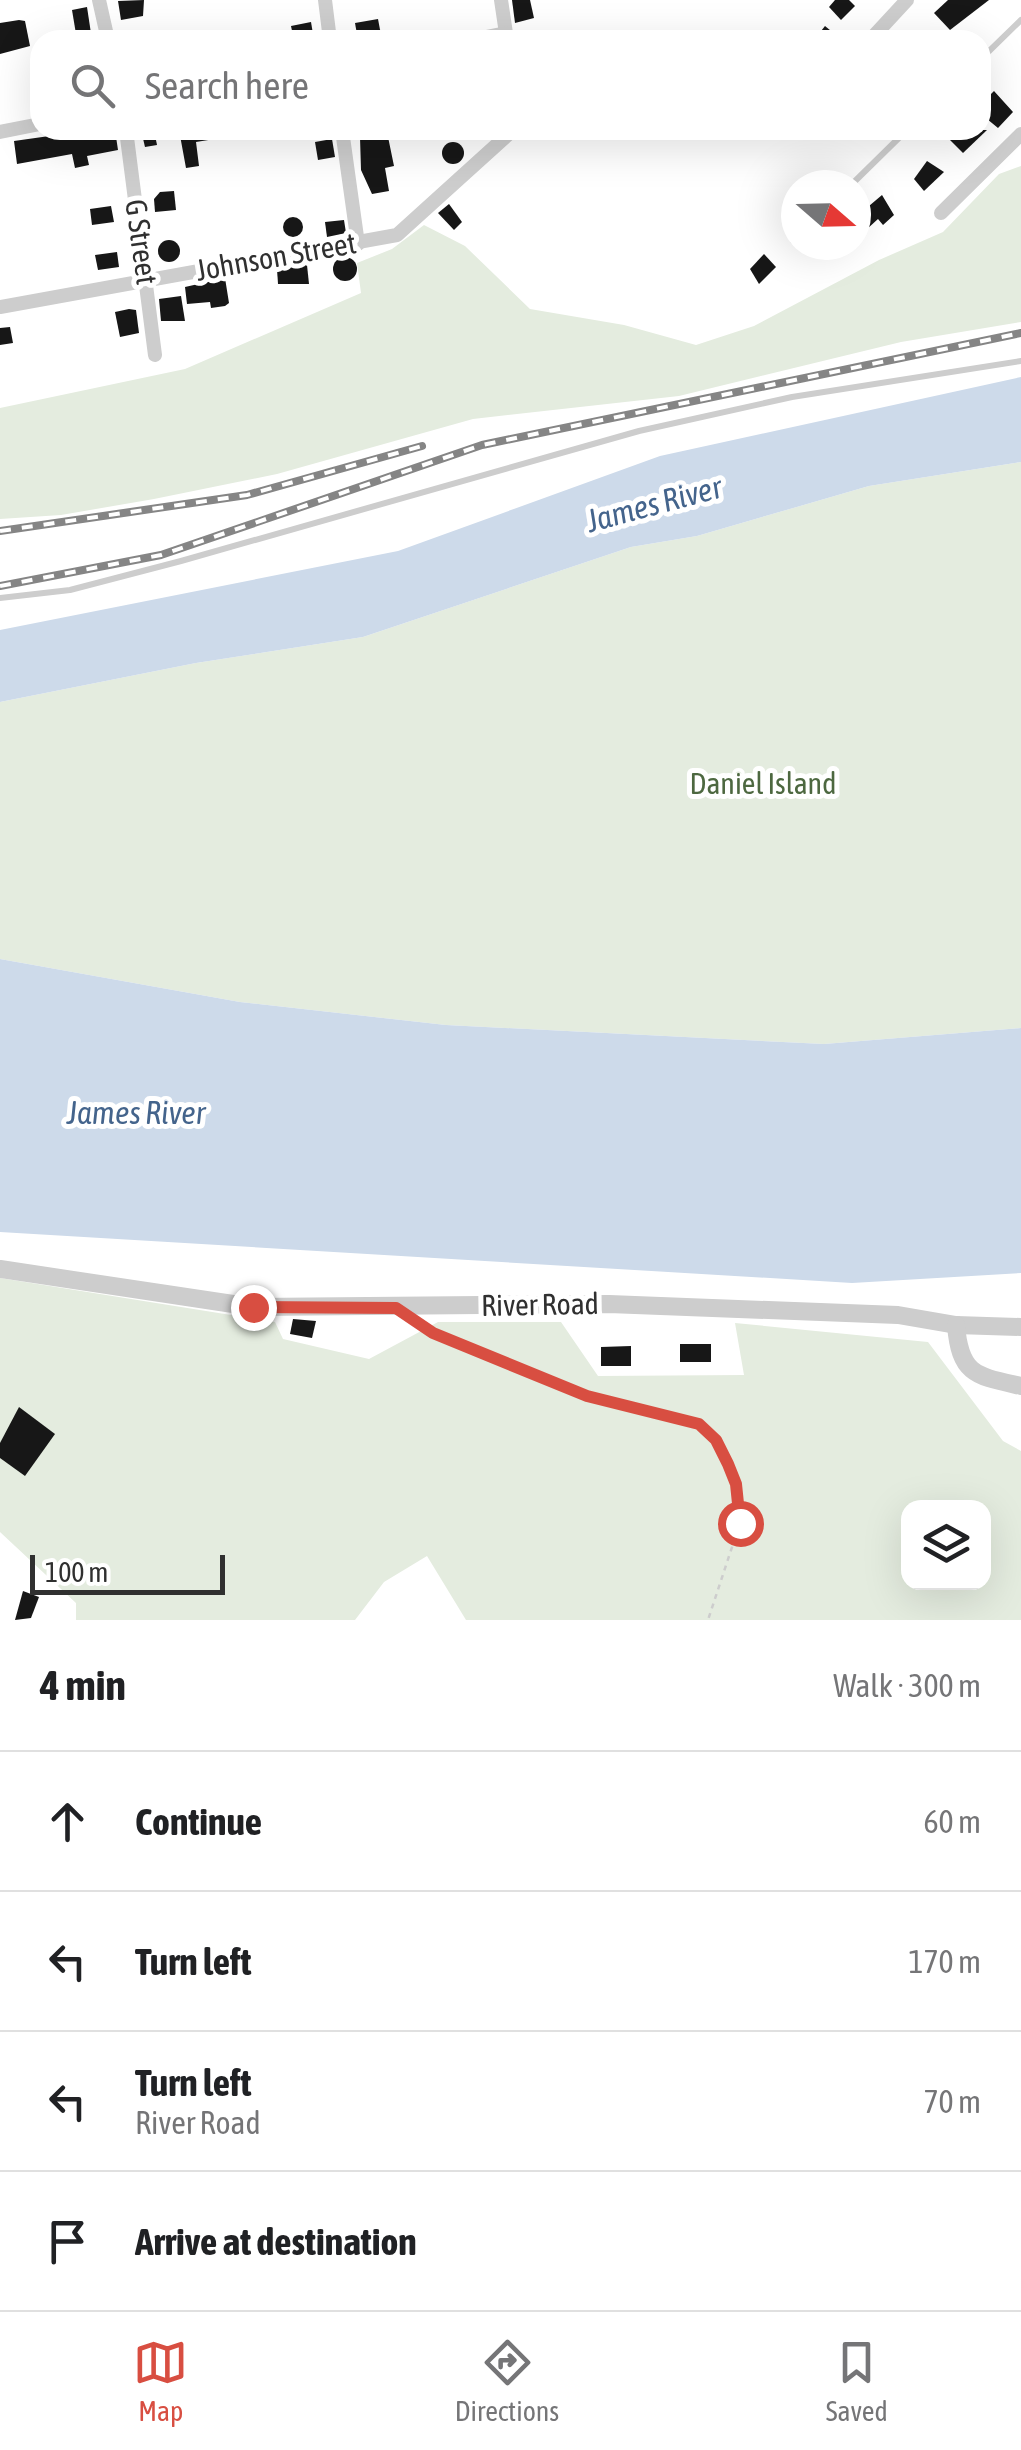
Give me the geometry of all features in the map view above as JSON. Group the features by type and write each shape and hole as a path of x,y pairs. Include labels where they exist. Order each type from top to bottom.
{"street":[{"path":"99,0 106,30"},
{"path":"325,0 329,30"},
{"path":"501,0 506,30"},
{"path":"879,30 906,0"},
{"path":"0,132 30,126"},
{"path":"941,213 1021,134"},
{"name":"G Street","path":"127,140 155,355"},
{"path":"343,140 358,244"},
{"name":"Johnson Street","path":"0,307 397,234 502,140"},
{"name":"River Road","path":"0,1269 222,1304 396,1308 609,1304 898,1316 956,1325 1021,1327"},
{"path":"956,1325 958,1352 970,1370 1021,1386"}],"lane":[{"path":"991,49 1021,20"},
{"path":"867,170 898,140"},
{"path":"0,598 70,590 181,561 639,431 792,397 1021,362"}],"path":[{"path":"396,1308 433,1333 587,1396 689,1420 708,1431 736,1484 740,1523 708,1620"}],"green space":[{"path":"1021,166 1021,322 901,342 679,396 473,419 277,474 154,499 61,515 0,519 0,408 185,369 361,293 357,263 392,249 424,225 465,246 530,309 624,325 696,345 754,326 879,260 943,232 999,174"},
{"name":"Daniel Island","path":"1021,462 1021,1028 824,1044 446,1025 240,1002 0,959 0,702 196,663 363,637 631,547 697,536 869,486"},
{"path":"0,1278 275,1322 283,1339 369,1359 438,1322 561,1322 598,1376 744,1375 735,1323 928,1342 1003,1441 1021,1451 1021,1620 466,1620 427,1556 384,1582 355,1620 76,1620 76,1603 0,1532"}],"water":[{"name":"James River","path":"1021,377 1021,462 869,486 697,536 631,547 363,637 196,663 0,702 0,630 398,551 660,456"},
{"name":"James River","path":"0,959 240,1002 446,1025 824,1044 1021,1028 1021,1273 852,1283 0,1232"}],"building":[{"path":"144,0 143,16 121,20 118,1"},
{"path":"512,0 530,0 534,18 515,23"},
{"path":"835,0 849,0 855,6 841,20 829,7"},
{"path":"948,0 989,0 950,30 934,13"},
{"path":"87,7 90,30 75,30 72,10"},
{"path":"378,19 380,30 356,30 355,23"},
{"path":"25,21 30,46 0,54 0,23"},
{"path":"311,22 312,30 292,30 291,26"},
{"path":"994,91 1013,112 998,128 991,122"},
{"path":"116,140 118,150 87,156 89,165 75,168 72,154 17,164 14,141"},
{"path":"143,140 156,140 157,145 145,147"},
{"path":"181,140 208,140 196,142 199,166 186,168"},
{"path":"332,140 335,157 318,160 315,142"},
{"path":"360,140 389,140 394,166 385,168 389,191 372,194 361,170"},
{"path":"950,140 977,140 963,153"},
{"path":"453,142 461,145 461,161 453,164 445,161 442,153 445,145"},
{"path":"927,161 944,172 924,191 914,179"},
{"path":"174,191 176,210 155,212 154,199 160,192"},
{"path":"882,195 894,215 883,225 878,219 871,225 871,204"},
{"path":"449,204 462,222 454,230 438,213"},
{"path":"111,206 114,222 92,225 90,209"},
{"path":"293,217 303,227 293,237 283,227"},
{"path":"344,220 346,233 327,237 325,222"},
{"path":"169,240 177,243 177,259 169,262 161,259 158,251 161,243"},
{"path":"117,252 119,267 98,270 95,255"},
{"path":"764,254 776,267 759,284 750,269"},
{"path":"345,257 357,269 345,281 333,269"},
{"path":"307,265 309,284 278,284 277,269"},
{"path":"225,278 229,303 225,306 211,308 210,302 187,304 185,287"},
{"path":"181,296 185,321 161,321 159,299"},
{"path":"136,310 139,333 120,337 115,312"},
{"path":"10,327 13,343 0,345 0,328"},
{"path":"293,1319 316,1321 312,1338 290,1334"},
{"path":"680,1344 711,1344 711,1362 680,1362"},
{"path":"631,1346 631,1366 601,1366 601,1347"},
{"path":"19,1407 55,1434 25,1476 0,1458 0,1443"},
{"path":"23,1591 39,1597 31,1618 15,1620"}],"railway":[{"path":"0,586 161,555 482,445 1021,333"},
{"path":"0,531 247,495 422,446"}],"route":[{"path":"253,1307 396,1308 433,1333 587,1396 699,1424 716,1440 728,1464 736,1484 740,1523"}]}
